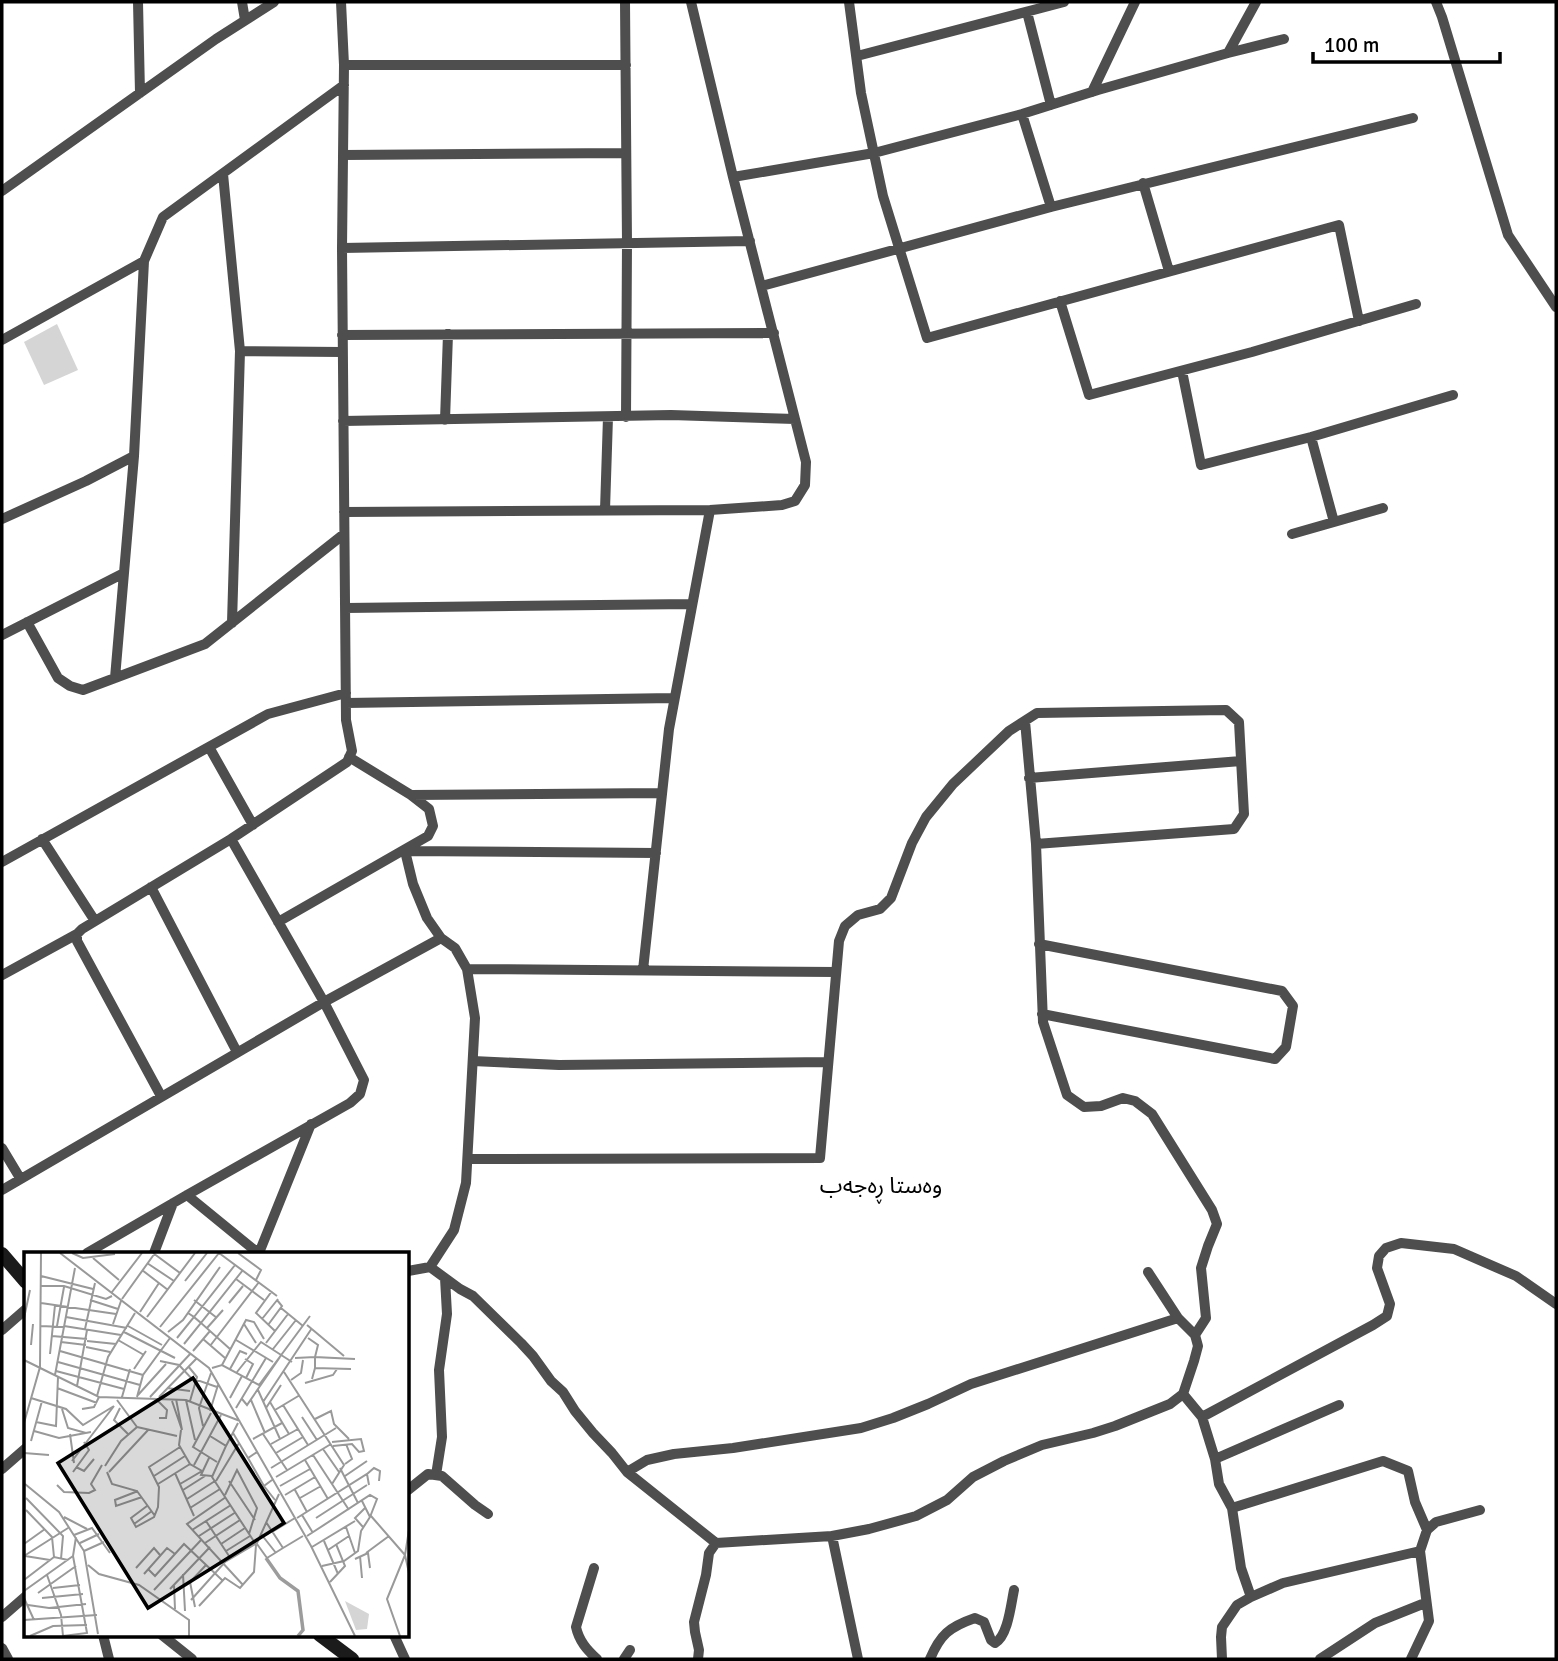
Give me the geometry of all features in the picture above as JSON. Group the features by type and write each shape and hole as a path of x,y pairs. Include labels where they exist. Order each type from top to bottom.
{"main road":[{"path":"2,1254 24,1280"},
{"path":"321,1636 352,1659"}],"street":[{"path":"138,2 140,93"},
{"path":"242,2 245,20"},
{"path":"2,191 216,39 274,2"},
{"path":"2,975 77,934 253,825 347,762 352,751 346,720 342,352 344,65 341,2"},
{"path":"625,2 626,416"},
{"path":"344,512 710,510 782,505 795,501 805,485 806,462 691,2"},
{"path":"849,2 861,93 883,196 927,338 1339,225 1359,321"},
{"path":"857,56 1065,2"},
{"path":"1092,92 1135,2"},
{"path":"1228,53 1256,2"},
{"path":"1436,2 1508,235 1556,307"},
{"path":"1027,12 1051,105"},
{"path":"733,177 874,153 1284,39"},
{"path":"344,65 626,65"},
{"path":"115,678 134,456 144,261 163,218 344,85"},
{"path":"1022,114 1051,207"},
{"path":"762,286 1143,183 1413,118"},
{"path":"343,155 626,153"},
{"path":"223,174 240,351 232,623"},
{"path":"1143,183 1169,271"},
{"path":"342,248 750,242"},
{"path":"2,340 144,261"},
{"path":"1060,301 1089,395 1416,304"},
{"path":"342,334 774,333"},
{"path":"445,420 448,334"},
{"path":"240,351 342,352"},
{"path":"1182,371 1201,465 1311,437 1453,395"},
{"path":"343,421 671,415 795,419"},
{"path":"605,510 608,417"},
{"path":"1311,437 1334,522"},
{"path":"2,519 134,456"},
{"path":"1292,534 1383,508"},
{"path":"643,970 668,729 710,510"},
{"path":"27,622 58,678 69,686 83,690 205,644 344,534"},
{"path":"2,635 124,573"},
{"path":"345,608 692,604"},
{"path":"2,862 268,714 346,698 674,698"},
{"path":"468,1159 820,1158 839,940 845,926 858,915 880,909 891,898 912,843 926,817 953,784 1009,731 1037,713 1226,710 1239,722 1244,814 1234,829 1036,844"},
{"path":"1025,721 1036,844 1043,1022 1067,1095 1084,1107 1101,1106 1123,1098 1135,1101 1152,1114 1212,1210 1217,1224 1201,1268 1206,1318 1195,1335"},
{"path":"209,747 253,825"},
{"path":"278,922 428,836 433,825 429,809 349,757"},
{"path":"1029,778 1241,761"},
{"path":"411,795 662,793"},
{"path":"42,839 95,921"},
{"path":"89,1252 350,1103 360,1094 364,1080 324,1002 231,839"},
{"path":"405,850 656,853"},
{"path":"405,850 413,884 428,918 440,937 455,948 467,969 475,1018 467,1183 454,1230 430,1267"},
{"path":"151,887 237,1052"},
{"path":"77,934 77,941 161,1096"},
{"path":"2,1190 440,937"},
{"path":"1039,944 1282,990 1293,1006 1286,1047 1275,1059 1042,1014"},
{"path":"467,969 836,972"},
{"path":"473,1061 559,1065 828,1062"},
{"path":"259,1252 311,1124"},
{"path":"2,1148 20,1178"},
{"path":"187,1195 258,1252"},
{"path":"154,1252 173,1203"},
{"path":"1202,1418 1387,1317 1390,1304 1377,1268 1379,1256 1386,1248 1401,1243 1454,1249 1516,1276 1556,1304"},
{"path":"410,1270 430,1267 473,1296 533,1356 627,1472 716,1543 832,1536 916,1516 947,1500 973,1477 1004,1461 1042,1445 1093,1433 1170,1404 1183,1394 1198,1346 1195,1335 1178,1318 1148,1272"},
{"path":"436,1475 442,1437 439,1370 447,1314 445,1278"},
{"path":"2,1331 24,1311"},
{"path":"627,1472 647,1460 674,1454 733,1448 861,1427 893,1418 971,1384 1178,1318"},
{"path":"1183,1394 1202,1418 1215,1459 1219,1484 1232,1508 1241,1568 1251,1597"},
{"path":"1215,1459 1339,1405"},
{"path":"2,1469 24,1450"},
{"path":"1232,1508 1383,1461 1408,1471 1415,1502 1427,1530"},
{"path":"410,1488 428,1474 442,1476 488,1514"},
{"path":"1411,1659 1429,1621 1420,1551 1427,1530 1436,1522 1480,1510"},
{"path":"832,1536 858,1659"},
{"path":"698,1659 694,1622 709,1553 716,1543"},
{"path":"1222,1659 1222,1627 1237,1605 1251,1597 1283,1583 1420,1551"},
{"path":"594,1568 576,1627 585,1647 597,1659"},
{"path":"930,1659 937,1642 950,1629 975,1618 984,1622 991,1640 999,1642 1014,1590"},
{"path":"2,1617 24,1599"},
{"path":"1320,1659 1375,1623 1425,1603"},
{"path":"103,1636 109,1659"},
{"path":"163,1636 192,1659"},
{"path":"394,1636 405,1659"},
{"path":"2,1648 8,1659"}],"shaded area":[{"path":"57,324 78,370 44,385 24,342"}],"district":[{"name":"وەستا ڕەجەب","path":"881,1185"}]}
